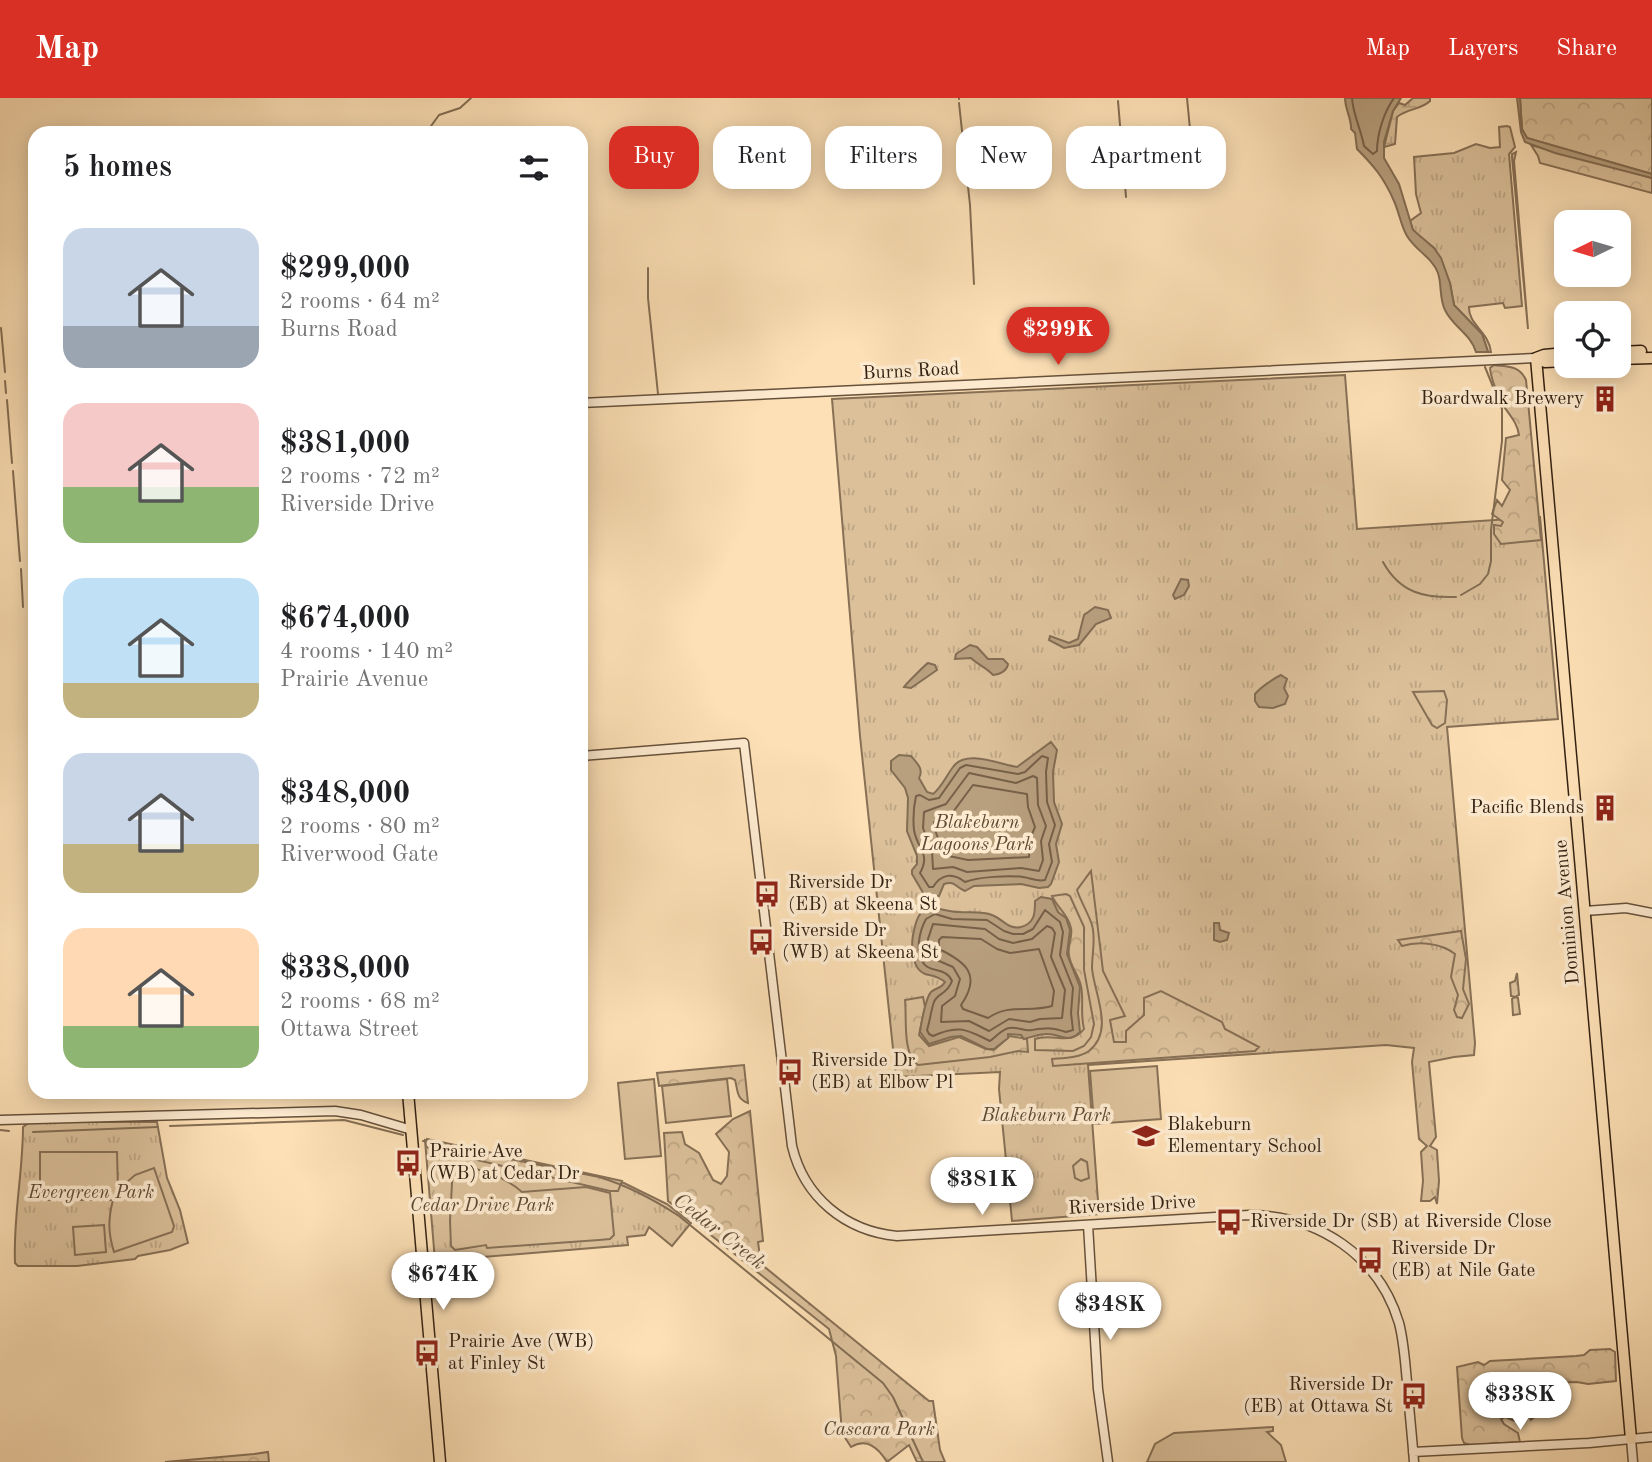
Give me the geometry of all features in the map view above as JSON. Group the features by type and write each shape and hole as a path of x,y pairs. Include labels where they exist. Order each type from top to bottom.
{"main road":[{"path":"1631,352 1652,351"},
{"path":"1536,358 1554,355"},
{"path":"1536,358 1545,362 1554,362"},
{"name":"Dominion Avenue","path":"1536,358 1631,1439"},
{"path":"1631,359 1652,358"},
{"path":"409,1099 440,1462"}],"street":[{"name":"Burns Road","path":"588,403 1536,358"},
{"name":"Riverside Drive","path":"588,755 744,743 792,1146 799,1167 812,1190 825,1205 846,1221 868,1231 906,1236 1268,1216 1303,1223 1336,1239 1358,1256 1378,1279 1397,1317 1403,1346 1414,1462"},
{"path":"1585,911 1626,908 1652,913"},
{"path":"0,1120 342,1112 412,1130"},
{"path":"1088,1225 1099,1399 1108,1462"},
{"path":"1413,1452 1652,1437"},
{"name":"Dominion Avenue","path":"1631,1439 1633,1462"}],"green space":[{"path":"1413,98 1430,98 1430,101 1397,117 1395,144 1384,147 1393,111 1399,103 1405,105"},
{"path":"1520,98 1652,98 1652,174 1527,138 1522,129"},
{"path":"1499,127 1510,127 1515,147 1509,154 1522,306 1505,308 1503,303 1469,307 1472,318 1487,339 1491,352 1488,352 1482,334 1454,305 1450,283 1434,248 1413,230 1410,221 1421,213 1416,194 1414,157 1454,153 1476,144 1490,148 1500,147"},
{"path":"1531,145 1652,178 1652,193 1540,163"},
{"path":"1516,152 1514,161 1528,329 1512,157"},
{"path":"1494,365 1516,369 1526,380 1541,540 1501,544 1494,534 1494,525 1501,526 1503,522 1492,514 1497,500 1502,506 1510,490 1502,480 1506,438 1519,435 1495,387 1490,368"},
{"path":"1345,375 1357,529 1540,517 1558,719 1447,727 1475,1043 1474,1055 1429,1062 1436,1137 1430,1146 1437,1150 1437,1204 1435,1197 1430,1201 1421,1201 1421,1152 1427,1146 1419,1139 1412,1062 1414,1048 1386,1045 1088,1065 1099,1214 1012,1221 999,1089 1000,1072 896,1077 860,736 832,399"},
{"path":"1444,691 1447,700 1445,723 1437,728 1432,725 1413,692"},
{"path":"1091,871 1103,971 1125,1016 1110,1020 1114,1042 1126,1042 1126,1031 1144,1015 1144,998 1161,991 1222,1022 1225,1029 1259,1047 1255,1051 1053,1066 1052,1059 1076,1056 1089,1051 1101,1033 1101,1011 1092,968 1093,930 1077,890"},
{"path":"1052,896 1070,896 1084,927 1084,970 1094,1024 1091,1037 1084,1046 1073,1051 1035,1050 1035,1039 1073,1037 1084,1029 1081,986 1069,955 1071,928"},
{"path":"1461,931 1466,959 1463,989 1469,1004 1462,1018 1457,1017 1454,1010 1458,995 1451,977 1455,954 1430,944 1402,946 1398,940"},
{"path":"1517,973 1519,995 1511,996 1510,983 1515,981"},
{"path":"923,997 925,1007 919,1035 929,1046 959,1037 994,1050 1010,1036 1027,1039 1028,1052 1018,1051 918,1065 909,1053 907,1044 905,1000"},
{"path":"1518,998 1520,1014 1513,1015 1512,999"},
{"path":"744,1065 748,1103 739,1097 735,1080 731,1078 659,1086 657,1073"},
{"path":"1157,1066 1161,1119 1094,1124 1090,1071"},
{"path":"654,1079 661,1156 625,1159 618,1083"},
{"path":"727,1079 731,1116 666,1123 662,1086"},
{"name":"Cascara Park","path":"750,1111 763,1241 758,1242 761,1264 929,1401 933,1401 940,1450 945,1462 917,1462 909,1445 887,1462 872,1446 862,1443 851,1447 842,1433 836,1356 829,1329 668,1201 664,1133 682,1132 685,1144 699,1153 713,1180 721,1184 727,1176 729,1152 716,1134 733,1119"},
{"name":"Evergreen Park","path":"30,1122 157,1122 167,1178 180,1210 188,1243 135,1259 77,1266 18,1266 15,1263 15,1246 23,1127"},
{"path":"427,1139 622,1181 618,1191 610,1191 430,1149 426,1146"},
{"name":"Cedar Drive Park","path":"425,1140 624,1183 667,1204 691,1223 672,1246 649,1227 645,1235 627,1237 628,1245 435,1261"},
{"path":"40,1152 117,1152 118,1190 135,1175 154,1168 174,1226 172,1232 114,1252 109,1226 113,1200 40,1200"},
{"path":"1081,1159 1087,1162 1089,1178 1081,1181 1075,1178 1073,1166"},
{"path":"453,1164 489,1173 522,1192 586,1187 610,1193 614,1235 610,1239 487,1248 486,1245 455,1250 451,1246 450,1221"},
{"path":"104,1225 106,1252 75,1255 73,1227"},
{"path":"1610,1349 1615,1352 1616,1381 1588,1384 1494,1384 1486,1387 1489,1401 1502,1397 1545,1399 1551,1409 1549,1414 1540,1412 1531,1420 1527,1412 1523,1412 1519,1420 1505,1417 1501,1419 1518,1433 1520,1442 1470,1445 1464,1443 1457,1367 1478,1362 1484,1365 1490,1361 1576,1356 1584,1355 1590,1350"},
{"path":"1273,1427 1273,1431 1267,1432 1281,1445 1286,1462 1147,1462 1155,1444 1174,1433"},
{"path":"268,1452 269,1462 165,1462 254,1454"}],"water":[{"path":"1345,98 1401,98 1393,111 1384,142 1384,158 1399,184 1413,230 1434,248 1441,258 1454,305 1482,334 1488,352 1476,352 1470,340 1445,310 1435,267 1407,236 1386,186 1374,167 1357,149"},
{"path":"1517,98 1520,98 1522,129 1527,138 1652,174 1652,178 1555,153 1525,142 1521,132"},
{"path":"1181,579 1188,580 1189,586 1184,595 1175,599 1173,595"},
{"path":"1095,607 1108,610 1111,618 1096,624 1079,645 1064,648 1049,640 1050,636 1069,643 1078,639 1084,615"},
{"path":"970,645 977,647 988,659 1003,659 1008,664 1006,669 993,675 971,658 955,659 956,654"},
{"path":"928,663 935,665 937,670 911,688 904,687 916,674"},
{"path":"1281,675 1287,679 1284,688 1288,696 1285,704 1273,708 1259,707 1255,694"},
{"path":"1051,742 1057,750 1053,772 1054,802 1062,824 1056,844 1059,862 1051,884 1039,888 1021,884 974,886 965,891 948,883 944,884 939,896 925,896 912,874 917,864 917,856 907,831 908,798 905,788 891,770 891,761 899,755 911,756 919,766 919,778 927,792 933,794 958,762 974,758 1017,767"},
{"path":"1041,897 1052,899 1058,912 1066,918 1070,930 1067,954 1080,987 1080,1032 1068,1038 1047,1034 1024,1039 1021,1035 1008,1034 1008,1038 994,1049 987,1049 961,1036 929,1044 920,1032 927,999 931,992 945,982 925,974 915,963 912,940 920,914 929,908 985,913 1016,928 1032,920 1035,901"},
{"path":"1214,923 1219,923 1220,930 1229,933 1227,940 1214,940"}],"waterway":[{"path":"431,126 439,115 460,108 471,98"},
{"path":"1187,98 1190,126"},
{"path":"1118,101 1126,197"},
{"path":"959,103 970,205 974,284"},
{"path":"648,268 648,298 658,394"},
{"path":"1,328 5,372"},
{"path":"1461,595 1480,584 1488,574 1491,561 1491,530 1502,441 1502,409 1485,367"},
{"path":"5,381 6,393"},
{"path":"7,400 12,463"},
{"path":"13,471 20,561"},
{"path":"1383,562 1397,581 1414,592 1456,597"},
{"path":"21,569 23,607"},
{"name":"Cedar Creek","path":"170,1126 344,1120 403,1135"},
{"name":"Cedar Creek","path":"33,1132 158,1127"},
{"name":"Cedar Creek","path":"0,1130 9,1131"},
{"name":"Cedar Creek","path":"423,1141 599,1177 621,1184 679,1216 883,1383 893,1397 923,1462"}],"place":[{"name":"Boardwalk Brewery","path":"1605,399"},
{"name":"Pacific Blends","path":"1605,808"},
{"name":"Riverside Dr (EB) at Skeena St","path":"767,894"},
{"name":"Riverside Dr (WB) at Skeena St","path":"761,942"},
{"name":"Riverside Dr (EB) at Elbow Pl","path":"790,1072"},
{"name":"Blakeburn Elementary School","path":"1146,1136"},
{"name":"Prairie Ave (WB) at Cedar Dr","path":"408,1163"},
{"name":"Riverside Dr (SB) at Riverside Close","path":"1229,1222"},
{"name":"Riverside Dr (EB) at Nile Gate","path":"1370,1260"},
{"name":"Prairie Ave (WB) at Finley St","path":"427,1353"},
{"name":"Riverside Dr (EB) at Ottawa St","path":"1414,1396"}],"park label":[{"name":"Blakeburn Lagoons Park","path":"977,834"},
{"name":"Blakeburn Park","path":"1046,1116"}]}
